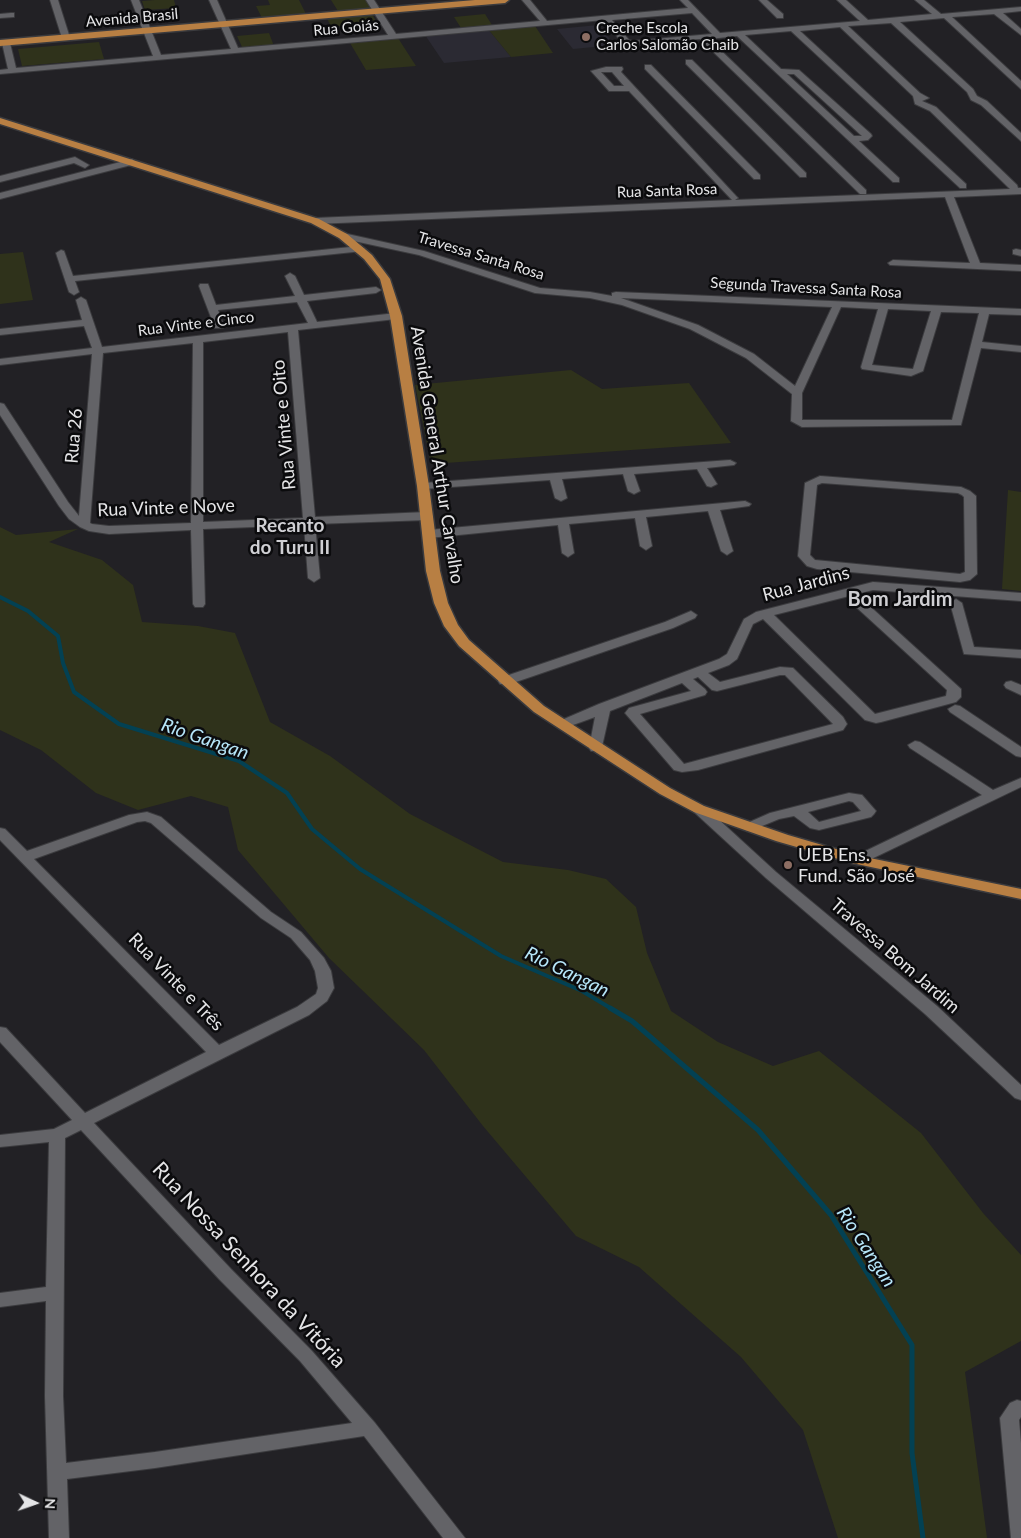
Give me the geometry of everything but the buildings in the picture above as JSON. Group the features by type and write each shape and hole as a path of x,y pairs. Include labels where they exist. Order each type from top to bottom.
{"main road":[{"name":"Avenida Brasil","path":"3,43 505,0"},
{"name":"Avenida General Arthur Carvalho","path":"0,121 315,220 343,236 360,249 378,268 385,279 396,316 423,486 433,571 441,603 451,626 464,643 505,681 562,725 665,791 699,808 750,827 858,860 1021,894"}],"street":[{"path":"54,0 66,38"},
{"path":"135,0 158,59"},
{"path":"213,0 236,52"},
{"path":"370,0 394,38"},
{"path":"526,0 546,24"},
{"path":"684,0 719,36"},
{"path":"764,0 780,16"},
{"path":"841,0 867,23"},
{"path":"919,0 944,16 1021,86"},
{"path":"999,0 1012,10"},
{"path":"606,18 628,43 894,22 1021,9"},
{"name":"Rua Goiás","path":"0,72 694,10"},
{"path":"998,12 1021,34"},
{"path":"0,16 11,15"},
{"path":"894,22 970,91 974,98 984,103 1021,138"},
{"path":"843,26 917,95 918,102 933,109 1018,189"},
{"path":"794,30 963,186"},
{"path":"740,35 896,180"},
{"path":"702,37 728,60 862,192"},
{"path":"3,43 13,71"},
{"path":"691,64 803,176"},
{"path":"649,68 757,177"},
{"path":"631,88 612,89 595,71 606,69 618,70 616,72 631,88 733,198"},
{"path":"779,71 796,72 868,136 853,139"},
{"path":"0,187 117,158"},
{"path":"0,179 75,160 85,165"},
{"path":"0,196 132,162"},
{"name":"Rua Santa Rosa","path":"315,220 568,212 1018,189"},
{"path":"948,194 976,266"},
{"name":"Travessa Santa Rosa","path":"343,236 421,253 539,291 590,295 625,302 656,312 712,335 750,356 797,393"},
{"path":"70,279 360,249"},
{"path":"61,253 89,322 98,351"},
{"path":"893,263 1021,268"},
{"path":"290,276 314,326"},
{"path":"204,286 219,326"},
{"path":"213,308 376,290"},
{"name":"Segunda Travessa Santa Rosa","path":"590,295 1021,312"},
{"path":"838,304 797,393 797,419 799,423 957,423 985,311"},
{"path":"884,307 866,367 911,373 918,371 937,309"},
{"name":"Rua Vinte e Cinco","path":"0,357 98,351 396,316"},
{"path":"0,332 89,322"},
{"name":"Rua Vinte e Oito","path":"293,328 314,578"},
{"path":"198,339 197,525 199,604"},
{"path":"976,345 1021,349"},
{"name":"Rua 26","path":"84,524 98,351"},
{"name":"Rua Vinte e Nove","path":"0,406 63,504 73,517 89,527 109,530 427,516"},
{"path":"423,486 730,463"},
{"path":"700,465 711,484"},
{"path":"627,470 634,491"},
{"path":"555,476 561,498"},
{"path":"820,478 961,490 970,496 971,574 960,578 892,572 817,565 806,560 804,556 811,483 814,480 820,478"},
{"path":"429,534 745,504"},
{"path":"713,507 727,551"},
{"path":"640,514 646,546"},
{"path":"563,522 568,553"},
{"path":"890,586 892,572"},
{"name":"Rua Jardins","path":"562,725 728,660 732,656 748,622 765,614 873,586 1021,597"},
{"path":"765,614 870,717 876,719 954,697 954,689 859,603"},
{"path":"956,603 969,651 1021,654"},
{"path":"505,681 691,615"},
{"path":"785,670 790,672 840,724 838,727 693,768 682,768 632,713 700,692 785,670"},
{"path":"700,672 717,687"},
{"path":"684,678 700,692"},
{"path":"596,748 604,707"},
{"path":"956,709 1021,753"},
{"path":"915,745 993,796"},
{"path":"858,860 1021,782"},
{"name":"Travessa Bom Jardim","path":"699,808 771,875 931,1010 1021,1094"},
{"path":"750,827 775,816 797,811"},
{"path":"25,857 134,818 147,816 156,820 266,915 296,936 316,958 323,971 325,993 303,1011 218,1053"},
{"name":"Rua Vinte e Três","path":"0,832 218,1053 57,1135"},
{"name":"Rua Nossa Senhora da Vitória","path":"0,1032 225,1274 306,1356 368,1428 455,1538"},
{"path":"0,1141 57,1135 54,1396 59,1538"},
{"path":"0,1300 56,1293"},
{"path":"1021,1409 1017,1408 1009,1418 1021,1538"},
{"path":"57,1472 155,1460 368,1428"}],"shaded area":[{"name":"Creche Escola Carlos Salomão Chaib","path":"598,25 615,45 573,49 557,29"},
{"path":"488,29 511,57 444,63 425,35"}],"green space":[{"path":"174,0 176,8 145,10 142,1"},
{"path":"268,0 299,0 306,14 262,18 256,6 270,5"},
{"path":"331,0 366,0 371,8 338,11"},
{"path":"371,12 377,23 331,27 326,16"},
{"path":"485,14 492,25 461,28 454,17"},
{"path":"535,26 553,53 511,57 488,29"},
{"path":"269,33 274,46 243,49 237,36"},
{"path":"398,38 416,66 366,70 350,43"},
{"path":"99,42 104,59 22,66 18,49"},
{"path":"23,252 33,300 0,304 0,254"},
{"path":"571,370 602,389 689,383 731,443 431,464 415,385"},
{"path":"1008,490 1021,492 1021,591 1002,589"},
{"path":"0,527 16,535 78,529 49,542 102,560 133,585 142,622 198,626 235,633 270,722 330,756 410,814 503,862 568,870 606,879 636,907 647,953 671,1011 718,1042 773,1066 819,1051 921,1133 983,1213 1021,1255 1021,1341 965,1372 987,1538 838,1538 803,1430 741,1357 639,1267 576,1236 483,1126 424,1050 329,958 238,850 228,807 191,796 138,810 96,793 41,750 0,730"}],"waterway":[{"name":"Rio Gangan","path":"0,597 28,611 58,636 63,663 74,692 119,724 239,761 287,793 312,829 360,869 501,956 582,991 612,1009"},
{"name":"Rio Gangan","path":"610,1008 632,1021 758,1130 831,1215 912,1345 912,1453 923,1538"}],"place":[{"name":"Creche Escola Carlos Salomão Chaib","path":"586,37"},
{"name":"UEB Ens. Fund. São José","path":"788,865"}],"district":[{"name":"Recanto do Turu II","path":"290,537"},
{"name":"Bom Jardim","path":"900,600"}]}
